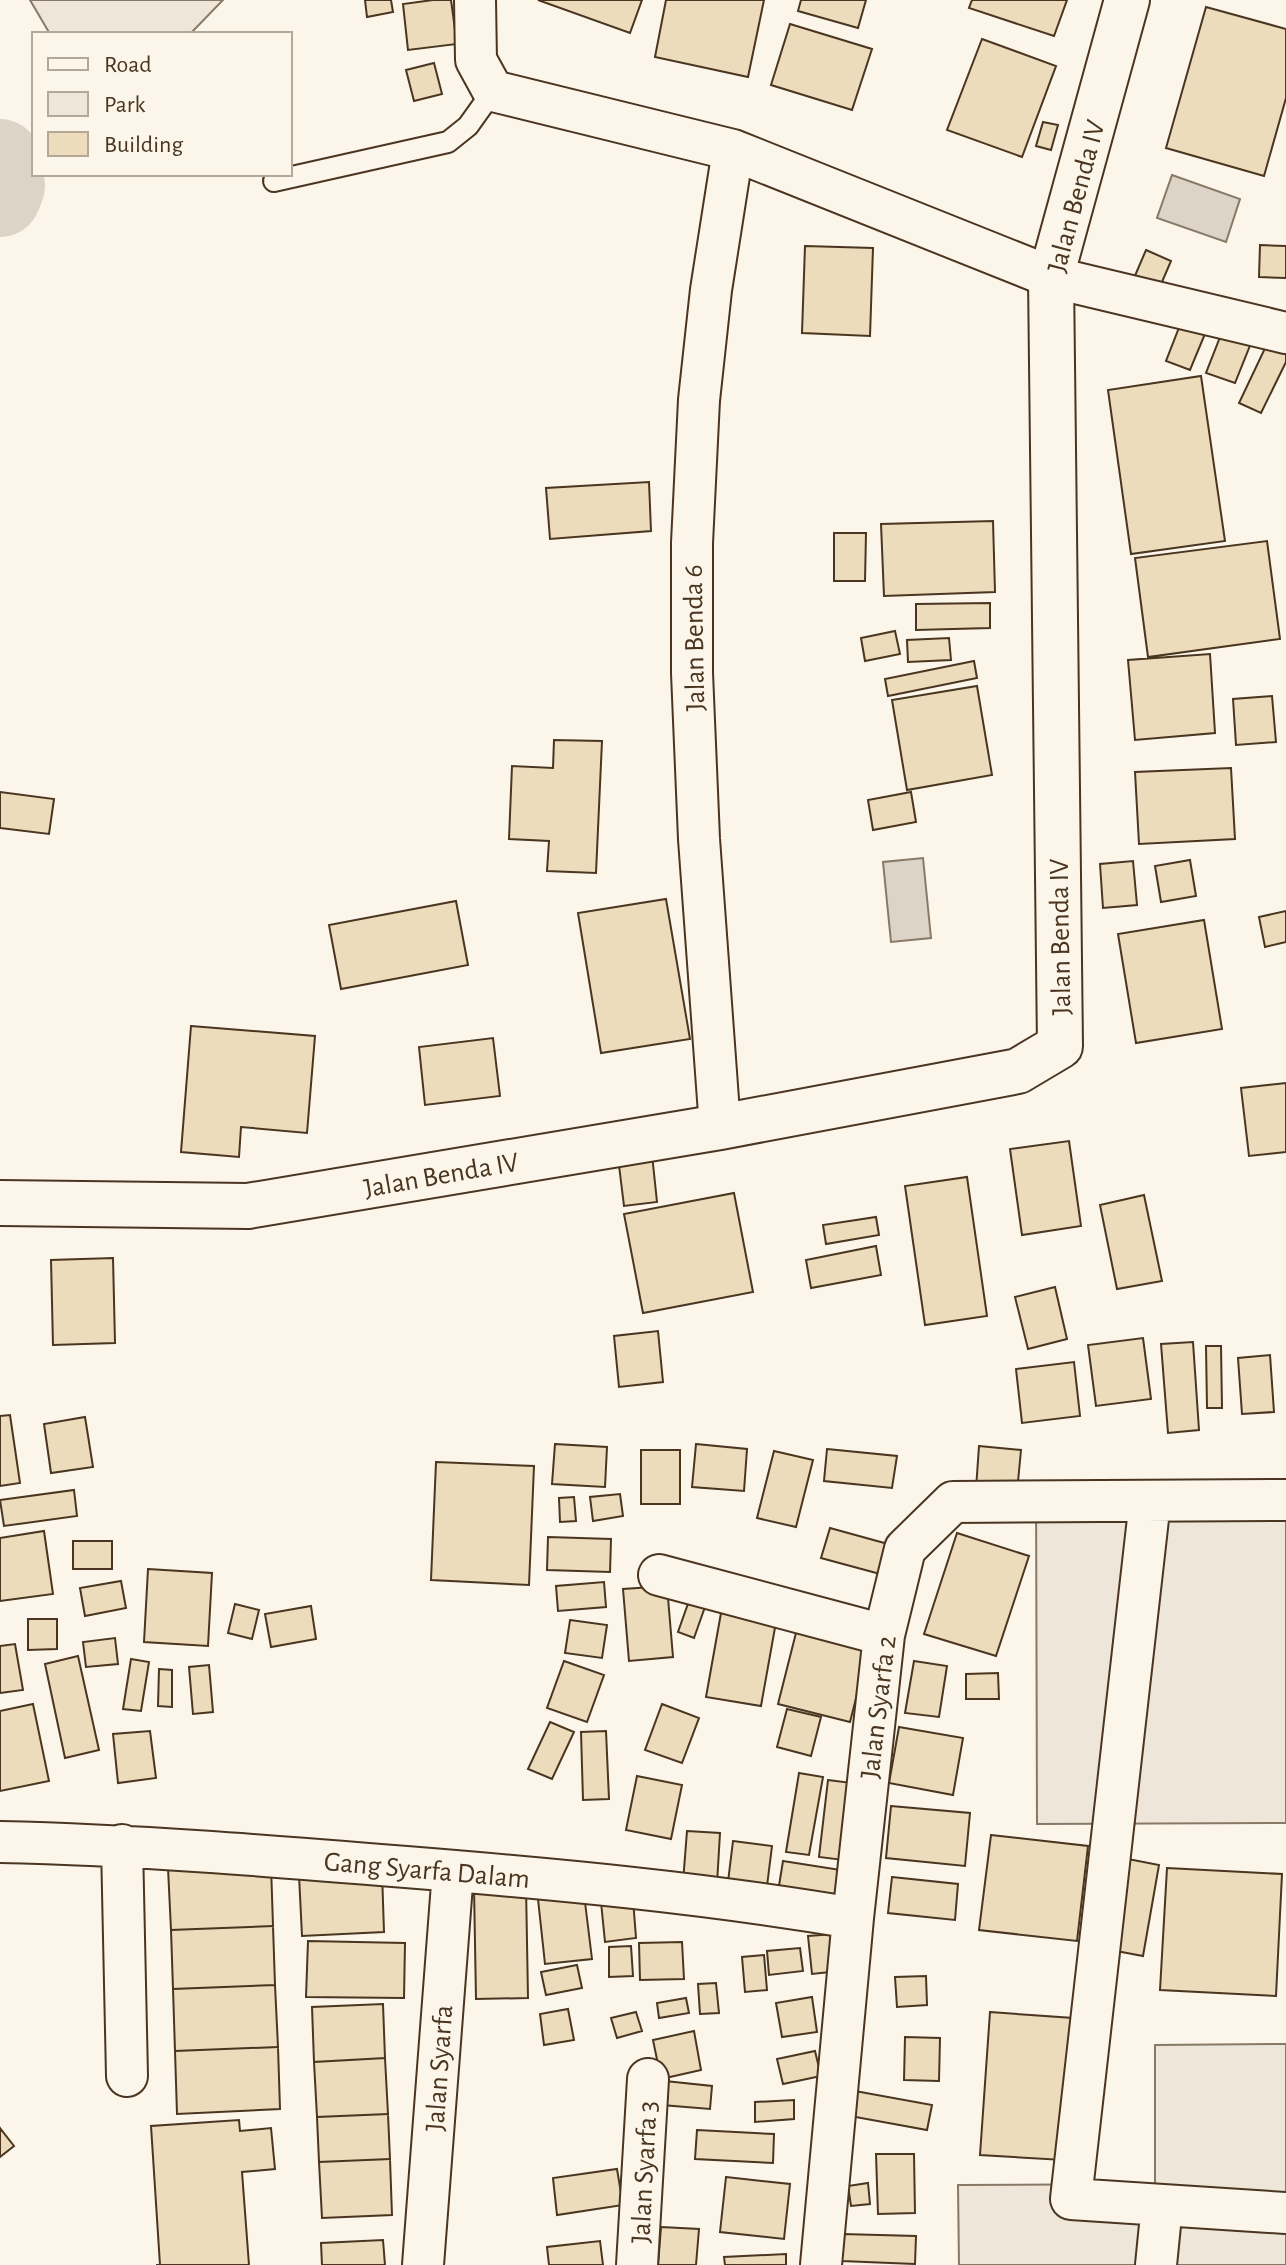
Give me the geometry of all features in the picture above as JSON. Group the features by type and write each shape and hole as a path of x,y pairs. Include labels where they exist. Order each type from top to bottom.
{"street":[{"path":"475,0 476,60 493,91 733,150 1051,277 1286,333"},
{"name":"Jalan Benda IV","path":"0,1203 248,1206 720,1127 1018,1071 1060,1046 1051,277 1127,0"},
{"name":"Jalan Benda 6","path":"720,1127 699,839 692,673 692,543 699,400 711,290 733,150"},
{"name":"Jalan Syarfa 2","path":"821,2265 853,1918 884,1635 905,1549 953,1502 1286,1500"},
{"path":"1150,1501 1071,2199 1286,2213"},
{"path":"659,1575 884,1635"},
{"name":"Gang Syarfa Dalam","path":"0,1842 122,1845 607,1883 853,1918"},
{"path":"122,1845 127,2076"},
{"name":"Jalan Syarfa","path":"423,2265 453,1871"},
{"name":"Jalan Syarfa 3","path":"637,2265 648,2079"},
{"path":"1156,2265 1162,2205"}],"lane":[{"path":"274,181 448,142 468,126 493,91"}],"green space":[{"path":"30,0 223,0 192,32 49,32"},
{"path":"1286,1481 1286,1823 1037,1824 1036,1483"},
{"path":"1286,2044 1286,2265 959,2265 958,2185 1155,2184 1155,2045"}],"shaded area":[{"path":"1172,175 1240,199 1226,242 1157,218"},
{"path":"923,858 931,938 891,942 883,862"}],"building":[{"path":"365,0 391,0 393,12 367,17"},
{"path":"451,0 457,44 408,50 403,4"},
{"path":"538,0 642,0 630,33"},
{"path":"666,0 764,0 748,77 655,57"},
{"path":"801,0 866,0 858,28 798,11"},
{"path":"972,0 1067,0 1054,36 969,8"},
{"path":"1206,7 1286,29 1286,98 1264,176 1166,148"},
{"path":"790,24 872,49 852,110 771,85"},
{"path":"982,39 1056,66 1022,157 947,130"},
{"path":"434,63 442,94 414,101 406,70"},
{"path":"1043,122 1058,125 1051,150 1036,146"},
{"path":"1260,245 1286,246 1286,278 1259,277"},
{"path":"805,246 873,248 870,336 802,333"},
{"path":"1146,250 1171,261 1159,289 1134,278"},
{"path":"1182,320 1207,329 1190,370 1166,361"},
{"path":"1224,327 1253,338 1235,383 1206,373"},
{"path":"1267,344 1286,352 1286,362 1261,413 1239,403"},
{"path":"1201,376 1225,541 1131,554 1108,390"},
{"path":"649,482 651,531 550,539 546,488"},
{"path":"993,521 995,592 884,596 881,524"},
{"path":"834,533 866,533 865,581 834,581"},
{"path":"1267,541 1280,639 1148,657 1135,558"},
{"path":"990,603 990,628 916,630 916,604"},
{"path":"895,631 900,654 865,661 861,638"},
{"path":"949,638 951,660 908,662 907,640"},
{"path":"1210,654 1215,733 1135,740 1128,660"},
{"path":"974,661 977,678 888,696 885,679"},
{"path":"977,686 992,775 907,790 892,700"},
{"path":"1272,696 1276,742 1236,745 1233,699"},
{"path":"554,740 602,741 596,873 547,871 549,841 509,839 512,766 553,768"},
{"path":"1231,768 1235,839 1139,844 1135,772"},
{"path":"0,792 54,799 49,834 0,828"},
{"path":"911,792 916,822 873,830 868,800"},
{"path":"1190,860 1196,896 1161,902 1155,866"},
{"path":"1133,861 1137,905 1103,908 1100,864"},
{"path":"666,899 690,1039 601,1053 578,913"},
{"path":"456,901 468,965 341,989 329,925"},
{"path":"1286,911 1286,942 1265,947 1259,917"},
{"path":"1204,920 1222,1029 1136,1043 1118,934"},
{"path":"191,1026 315,1036 307,1133 241,1127 239,1157 181,1152"},
{"path":"493,1038 500,1096 425,1105 419,1047"},
{"path":"1286,1083 1286,1152 1249,1156 1241,1088"},
{"path":"1069,1141 1081,1226 1022,1235 1010,1149"},
{"path":"651,1145 657,1202 624,1206 617,1149"},
{"path":"967,1177 987,1316 925,1325 905,1186"},
{"path":"734,1193 753,1292 643,1313 624,1214"},
{"path":"1144,1195 1162,1281 1117,1289 1100,1205"},
{"path":"876,1217 879,1235 826,1244 823,1225"},
{"path":"876,1246 881,1275 811,1288 806,1260"},
{"path":"113,1258 115,1343 53,1345 51,1260"},
{"path":"1055,1287 1067,1339 1028,1349 1015,1297"},
{"path":"658,1331 663,1382 619,1387 614,1336"},
{"path":"1143,1338 1151,1399 1096,1406 1088,1345"},
{"path":"1193,1342 1199,1430 1168,1433 1161,1344"},
{"path":"1206,1346 1221,1346 1222,1408 1207,1408"},
{"path":"1270,1355 1274,1412 1242,1414 1238,1358"},
{"path":"1074,1362 1080,1416 1022,1423 1016,1369"},
{"path":"10,1415 20,1483 0,1486 0,1416"},
{"path":"85,1417 93,1467 51,1473 44,1424"},
{"path":"555,1444 607,1447 605,1487 552,1484"},
{"path":"696,1444 747,1449 744,1491 692,1487"},
{"path":"979,1446 1021,1450 1017,1492 976,1489"},
{"path":"827,1449 897,1456 892,1488 824,1481"},
{"path":"641,1450 680,1450 680,1504 641,1504"},
{"path":"774,1451 813,1460 796,1527 757,1518"},
{"path":"436,1462 534,1466 529,1585 431,1580"},
{"path":"74,1490 77,1516 4,1526 0,1500"},
{"path":"620,1494 623,1516 593,1521 590,1497"},
{"path":"574,1497 576,1521 560,1522 559,1498"},
{"path":"830,1528 888,1544 880,1574 821,1558"},
{"path":"44,1531 53,1594 0,1601 0,1538"},
{"path":"957,1533 1029,1556 996,1656 924,1634"},
{"path":"548,1537 611,1539 610,1572 547,1570"},
{"path":"73,1541 112,1541 112,1569 73,1569"},
{"path":"148,1569 212,1573 208,1646 144,1642"},
{"path":"121,1581 126,1608 85,1616 80,1588"},
{"path":"604,1582 606,1607 558,1611 556,1586"},
{"path":"667,1586 673,1657 629,1661 623,1589"},
{"path":"690,1598 706,1604 694,1638 678,1632"},
{"path":"235,1604 259,1610 252,1639 228,1633"},
{"path":"311,1606 316,1639 271,1647 265,1614"},
{"path":"721,1613 776,1622 761,1706 706,1697"},
{"path":"28,1619 57,1619 57,1649 28,1650"},
{"path":"570,1620 607,1625 602,1658 565,1653"},
{"path":"799,1621 871,1639 850,1722 778,1704"},
{"path":"115,1638 118,1664 86,1667 83,1642"},
{"path":"15,1644 23,1690 0,1693 0,1646"},
{"path":"78,1656 99,1750 65,1758 45,1664"},
{"path":"131,1659 149,1662 141,1711 123,1709"},
{"path":"564,1661 604,1675 587,1722 547,1708"},
{"path":"914,1661 947,1666 939,1717 905,1713"},
{"path":"209,1665 213,1712 193,1714 189,1667"},
{"path":"159,1669 172,1670 172,1707 158,1706"},
{"path":"998,1673 999,1699 966,1699 966,1674"},
{"path":"33,1704 49,1781 0,1791 0,1711"},
{"path":"662,1704 699,1718 682,1763 645,1750"},
{"path":"787,1709 821,1717 811,1756 777,1747"},
{"path":"550,1722 574,1732 552,1779 528,1769"},
{"path":"899,1727 963,1738 953,1795 889,1783"},
{"path":"150,1731 156,1778 118,1783 113,1734"},
{"path":"606,1731 609,1799 583,1800 581,1732"},
{"path":"799,1773 823,1777 809,1855 786,1852"},
{"path":"637,1776 682,1785 671,1839 626,1830"},
{"path":"828,1780 852,1783 843,1860 819,1857"},
{"path":"891,1806 970,1813 965,1866 886,1858"},
{"path":"687,1831 720,1833 717,1884 683,1882"},
{"path":"991,1835 1088,1846 1077,1941 979,1930"},
{"path":"733,1841 772,1846 766,1894 727,1890"},
{"path":"1128,1859 1159,1865 1143,1956 1111,1950"},
{"path":"783,1861 847,1871 841,1908 777,1898"},
{"path":"271,1865 273,1926 171,1930 168,1868"},
{"path":"1167,1868 1282,1874 1276,1996 1160,1990"},
{"path":"382,1872 384,1932 302,1936 299,1875"},
{"path":"892,1877 958,1884 955,1920 888,1913"},
{"path":"526,1886 528,1998 476,1999 474,1887"},
{"path":"584,1894 592,1959 545,1964 538,1899"},
{"path":"633,1899 636,1938 605,1942 601,1902"},
{"path":"273,1926 275,1985 173,1989 171,1930"},
{"path":"835,1934 839,1971 812,1974 808,1936"},
{"path":"308,1941 405,1943 404,1998 306,1997"},
{"path":"682,1942 684,1979 640,1980 639,1943"},
{"path":"631,1946 633,1976 609,1977 609,1947"},
{"path":"800,1948 803,1971 769,1975 767,1951"},
{"path":"764,1955 767,1990 745,1992 742,1957"},
{"path":"577,1965 582,1988 546,1995 541,1972"},
{"path":"926,1976 927,2005 897,2007 895,1977"},
{"path":"716,1983 719,2013 700,2014 698,1984"},
{"path":"275,1985 278,2047 175,2051 173,1989"},
{"path":"812,1997 817,2032 782,2037 776,2003"},
{"path":"686,1998 689,2013 659,2018 657,2003"},
{"path":"383,2004 385,2058 314,2062 312,2007"},
{"path":"568,2009 574,2040 544,2045 540,2014"},
{"path":"636,2012 642,2031 617,2038 611,2018"},
{"path":"990,2012 1073,2018 1063,2160 980,2155"},
{"path":"694,2031 701,2070 661,2079 653,2040"},
{"path":"905,2037 940,2038 939,2081 904,2080"},
{"path":"278,2047 280,2109 177,2114 175,2051"},
{"path":"815,2051 821,2076 783,2084 777,2059"},
{"path":"385,2058 388,2114 317,2117 314,2062"},
{"path":"665,2081 712,2086 710,2109 662,2105"},
{"path":"855,2091 932,2105 927,2130 850,2116"},
{"path":"794,2100 794,2119 755,2122 755,2102"},
{"path":"388,2114 390,2159 319,2162 317,2117"},
{"path":"239,2120 240,2131 271,2128 275,2169 242,2172 249,2265 160,2265 151,2126"},
{"path":"0,2128 14,2146 0,2157"},
{"path":"697,2130 774,2134 773,2163 695,2159"},
{"path":"876,2154 914,2154 915,2213 878,2214"},
{"path":"390,2159 392,2215 322,2218 319,2162"},
{"path":"617,2169 623,2205 557,2215 553,2178"},
{"path":"726,2177 790,2184 784,2239 720,2232"},
{"path":"868,2183 870,2204 851,2206 848,2186"},
{"path":"661,2227 699,2229 696,2265 658,2265"},
{"path":"842,2234 916,2236 915,2264 842,2261"},
{"path":"383,2240 385,2265 322,2265 321,2243"},
{"path":"600,2241 603,2265 549,2265 547,2247"},
{"path":"786,2254 786,2265 725,2265 724,2257"}],"waterway":[{"path":"0,160 4,186 0,196"}]}
